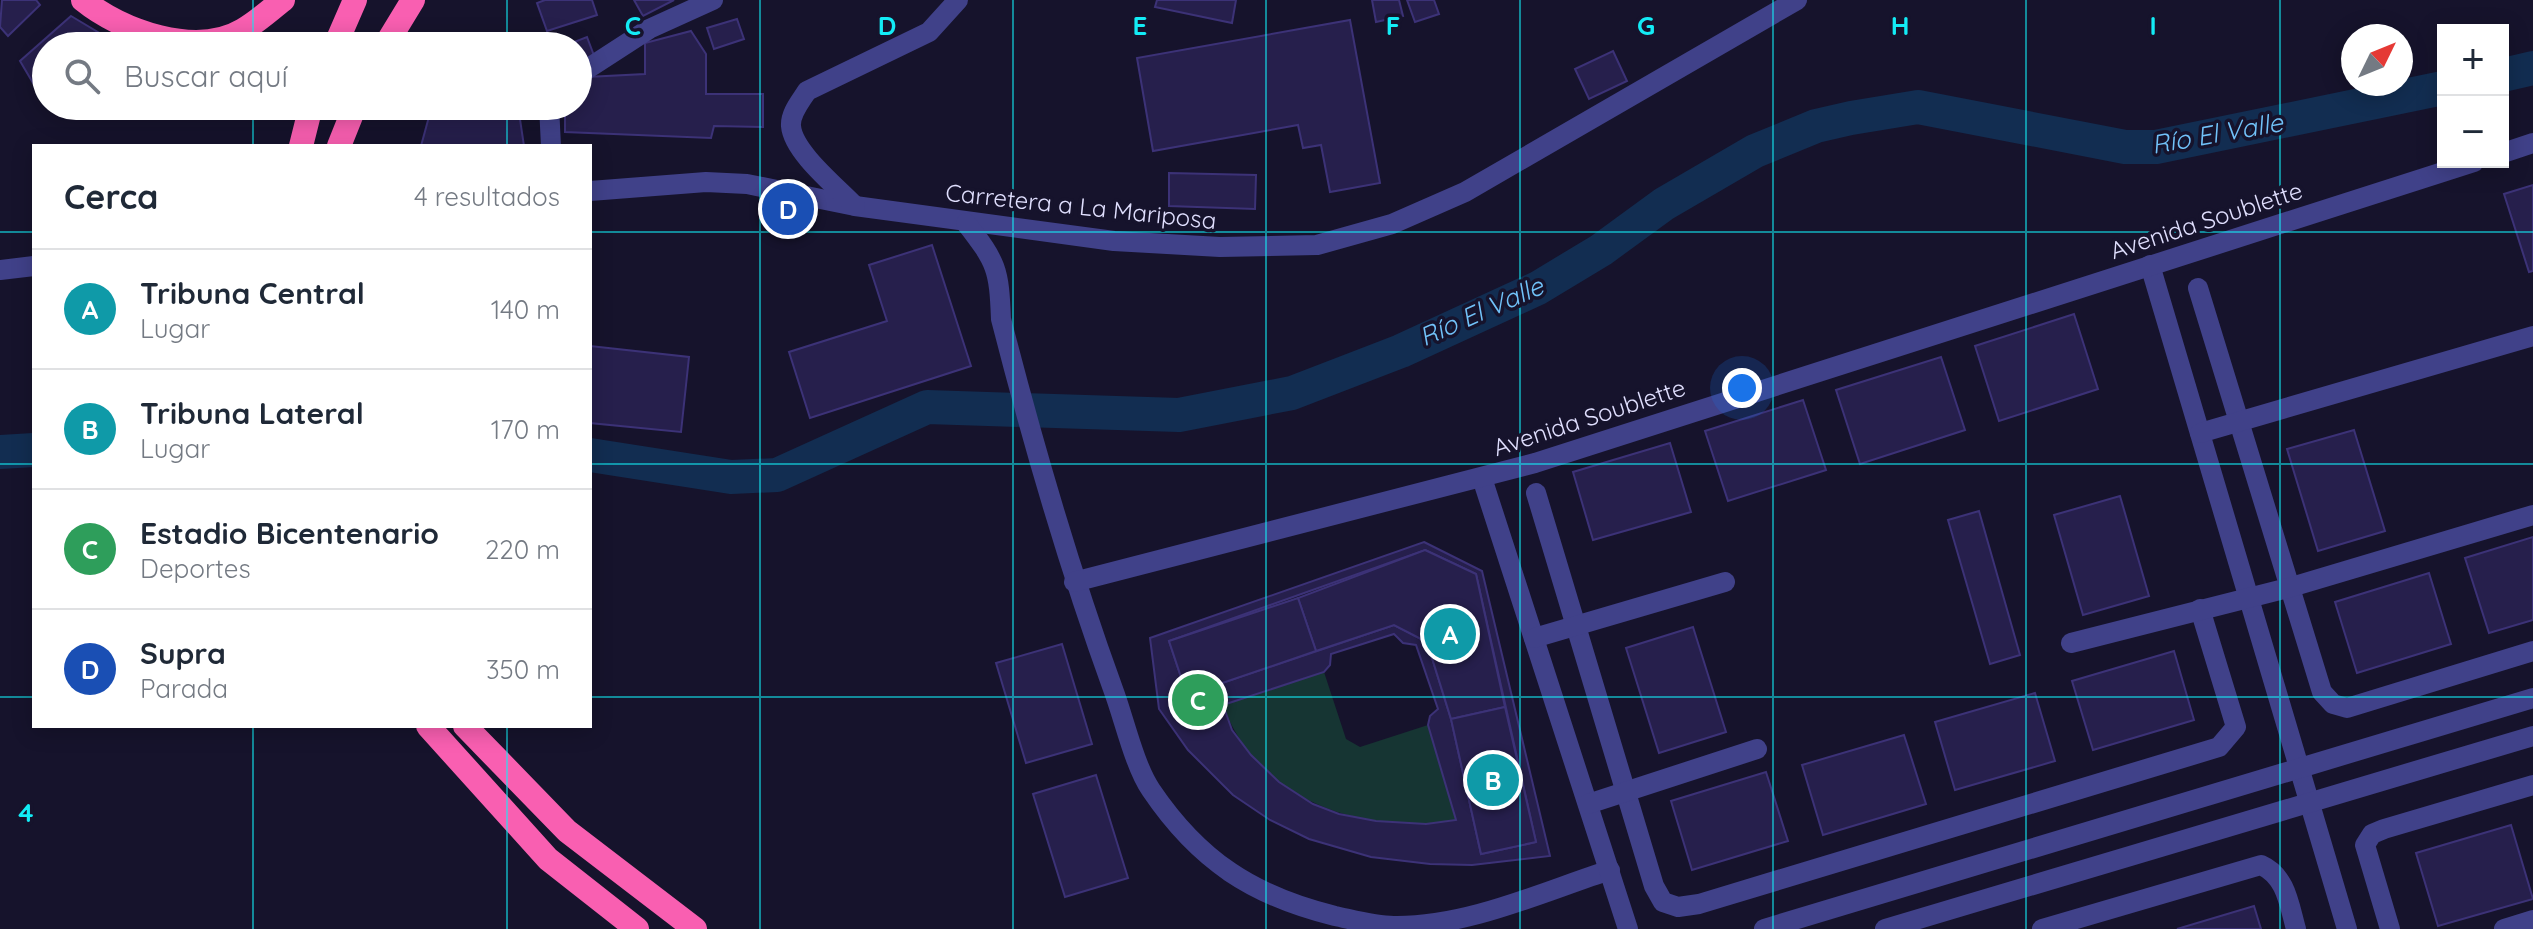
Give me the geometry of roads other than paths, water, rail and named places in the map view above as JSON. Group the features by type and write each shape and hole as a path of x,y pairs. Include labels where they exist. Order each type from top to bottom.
{"highway":[{"path":"83,0 105,18 135,32"},
{"path":"241,32 283,0"},
{"path":"341,32 355,0"},
{"path":"394,32 413,0"},
{"path":"302,144 308,120"},
{"path":"340,144 349,120"},
{"path":"435,736 473,736 567,831 695,929"},
{"path":"435,736 548,859 637,929"}],"street":[{"path":"592,66 649,29 713,0"},
{"path":"855,206 797,145 791,125 795,109 807,91 929,32 958,0"},
{"name":"Carretera a La Mariposa","path":"592,191 706,182 747,184 855,206 1114,241 1220,247 1317,245 1392,224 1465,192 1797,0"},
{"path":"550,120 551,144"},
{"path":"2509,151 2533,143"},
{"name":"Avenida Soublette","path":"1074,582 1482,478 2455,168"},
{"path":"966,223 996,267 1001,319 1074,582 1149,787 1185,834 1224,870 1293,906 1392,926 1428,927 1480,921 1610,870"},
{"path":"2150,265 2347,929"},
{"path":"0,270 32,266"},
{"path":"2198,288 2288,588 2322,692 2333,704 2347,708 2533,651"},
{"path":"2200,433 2533,336"},
{"path":"1482,478 1628,929"},
{"path":"1536,493 1654,886 1663,902 1678,907 2219,747 2236,727 2200,609"},
{"path":"2071,643 2288,588 2533,515"},
{"path":"1534,638 1725,582"},
{"path":"1764,929 2533,698"},
{"path":"1885,929 2533,736"},
{"path":"1588,804 1757,749"},
{"path":"2390,929 2365,845 2372,834 2533,785"},
{"path":"2042,929 2261,865 2273,870 2282,882 2296,929"},
{"path":"2504,929 2533,920"}],"waterway":[{"name":"Río El Valle","path":"2509,74 2533,68"},
{"name":"Río El Valle","path":"592,455 731,477 777,475 927,407 1179,415 1292,393 1401,351 1538,288 1601,250 1664,204 1755,151 1816,126 1851,118 1918,107 2125,147 2156,147 2437,89"},
{"name":"Río El Valle","path":"0,452 32,450"}],"place":[{"name":"Supra","path":"788,209"},
{"name":"Tribuna Central","path":"1450,634"},
{"name":"Estadio Bicentenario","path":"1198,700"},
{"name":"Tribuna Lateral","path":"1493,780"}]}
